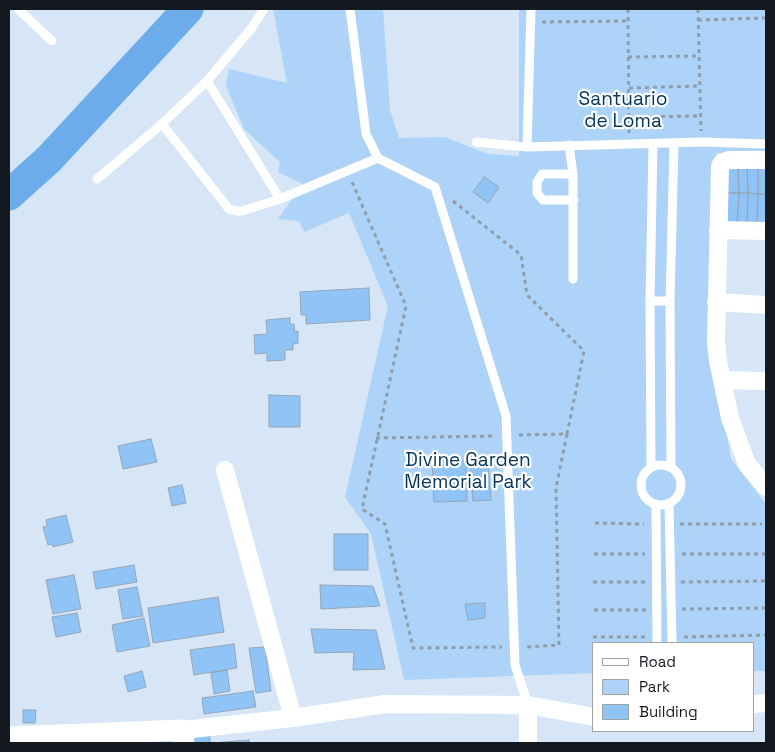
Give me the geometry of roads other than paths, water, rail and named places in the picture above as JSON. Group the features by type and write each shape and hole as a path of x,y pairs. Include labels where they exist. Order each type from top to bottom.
{"street":[{"path":"766,160 729,160 723,162 720,166 716,302 717,352 730,418 747,464 766,487"},
{"path":"718,230 766,231"},
{"path":"716,302 766,305"},
{"path":"722,380 766,381"},
{"path":"747,464 766,464"},
{"path":"225,470 293,718"},
{"path":"9,737 183,737 385,704 528,705 592,717"},
{"path":"528,705 528,743"}],"lane":[{"path":"18,9 52,41"},
{"path":"97,179 162,124 207,81 251,29 264,9"},
{"path":"350,9 366,134 378,158 435,187 506,416 514,664 528,705"},
{"path":"527,147 531,9"},
{"path":"207,81 280,199"},
{"path":"162,124 229,209 242,211 280,199 378,158"},
{"path":"476,142 527,147 702,142 766,144"},
{"path":"651,467 650,301 653,144"},
{"path":"671,467 670,301 674,144"},
{"path":"569,145 574,200 573,279"},
{"path":"573,174 542,174 537,182 537,193 543,200 574,200"},
{"path":"650,301 670,301"},
{"path":"658,465 671,467 676,471 681,483 678,496 670,502 656,504 647,499 641,486 645,472 651,467 658,465"},
{"path":"670,502 672,642"},
{"path":"656,504 657,642"}],"waterway":[{"path":"9,195 49,159 188,9"}],"park label":[{"name":"Santuario de Loma","path":"623,111"},
{"name":"Divine Garden Memorial Park","path":"468,472"}]}
